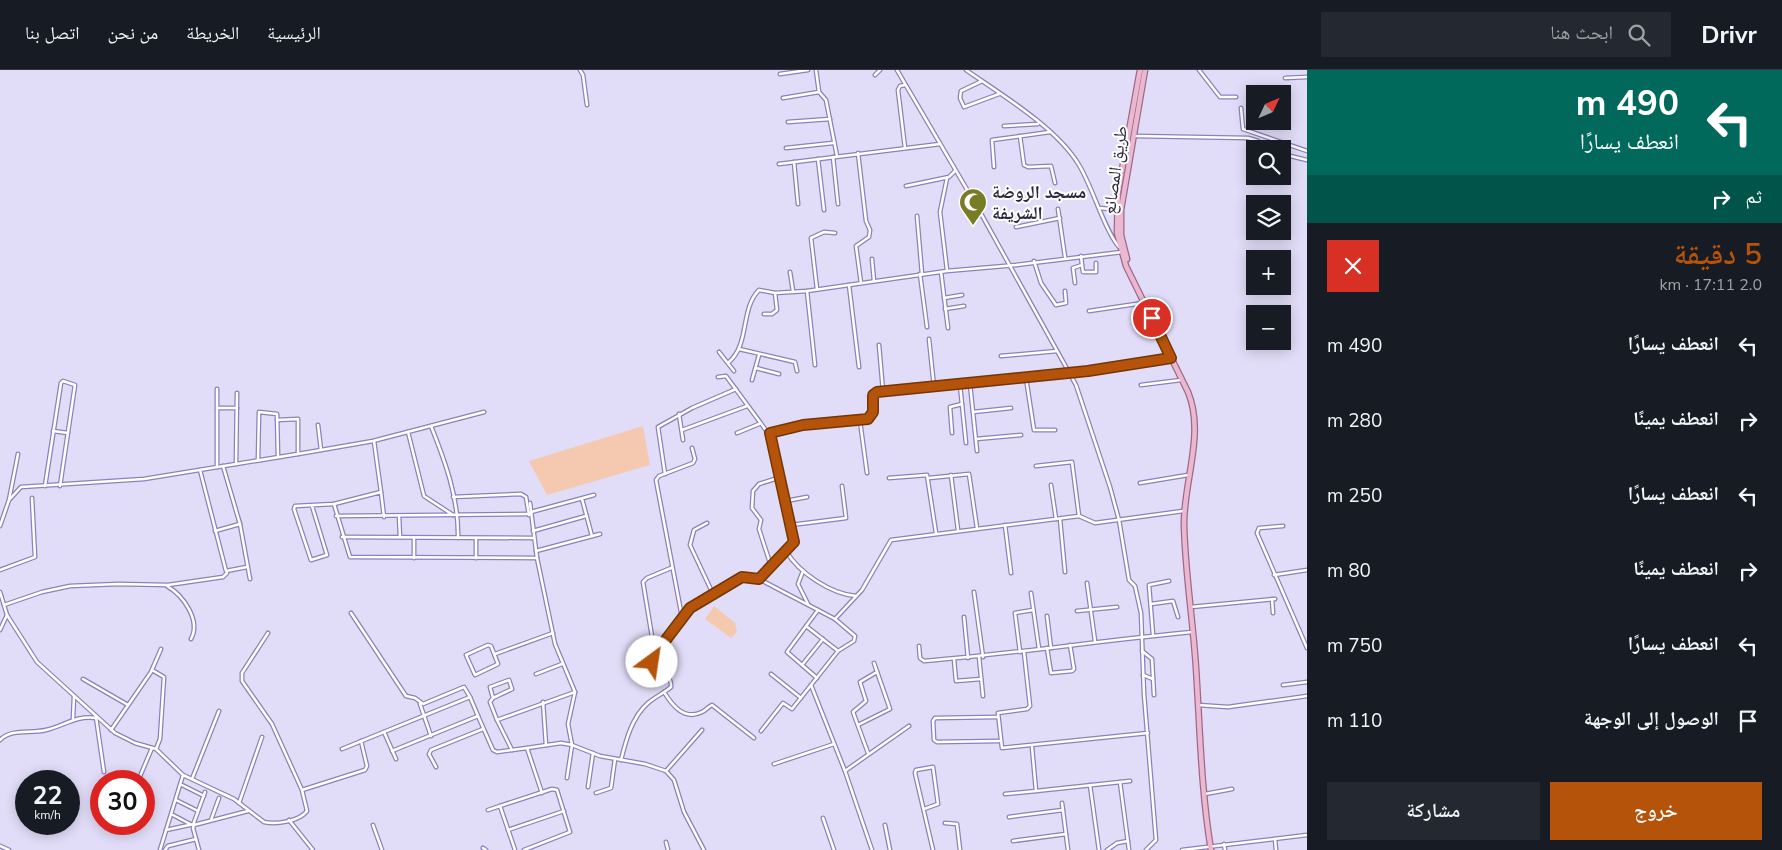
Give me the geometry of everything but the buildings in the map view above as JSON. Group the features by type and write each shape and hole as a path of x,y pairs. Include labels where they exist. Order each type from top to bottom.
{"main road":[{"name":"طريق المصانع","path":"1130,273 1119,210 1140,70"},
{"name":"طريق المصانع","path":"1119,210 1145,70"},
{"path":"1119,210 1117,233 1121,250 1130,273 1192,402 1195,420 1184,511 1204,794 1210,848"}],"street":[{"path":"580,70 583,75 588,105"},
{"path":"780,74 808,70"},
{"path":"816,70 819,92 826,100 837,156"},
{"path":"874,75 880,70"},
{"path":"897,70 1076,385 1094,438 1119,520 1129,580 1135,586 1141,611 1141,637 1156,840 1146,850"},
{"path":"729,362 739,349 750,306 756,292 760,290 775,293 807,291 921,274 1010,266 1121,250 1075,158 1050,132 966,70"},
{"path":"1199,70 1220,97 1236,98"},
{"path":"1285,78 1307,77"},
{"path":"982,81 961,91 960,98 964,107 999,94"},
{"path":"905,85 898,88 905,148"},
{"path":"783,98 819,92"},
{"path":"1240,108 1242,129 1307,150"},
{"path":"788,122 830,119"},
{"path":"1004,126 1040,124"},
{"path":"994,167 992,140 1050,132"},
{"path":"1020,136 1024,165 1028,167 1051,166 1055,184"},
{"path":"1133,136 1254,140"},
{"path":"786,148 833,143"},
{"path":"778,164 940,144"},
{"path":"858,154 866,218 870,233 869,237 856,246 861,283"},
{"path":"832,156 838,204"},
{"path":"1291,156 1307,160"},
{"path":"818,159 824,210"},
{"path":"794,162 798,204"},
{"path":"906,186 947,178 955,171"},
{"path":"947,178 940,212 947,271"},
{"path":"1100,208 1119,210"},
{"path":"1058,209 1065,257"},
{"path":"917,216 927,327"},
{"path":"1016,227 1060,218"},
{"path":"817,289 811,238 824,232 835,233"},
{"path":"1081,256 1084,273 1096,272 1096,263"},
{"path":"872,259 874,281"},
{"path":"1034,262 1041,283 1056,305 1066,303 1065,291"},
{"path":"1075,283 1073,268 1082,265"},
{"path":"790,272 793,291"},
{"path":"941,272 948,328"},
{"path":"849,285 859,367"},
{"path":"807,291 815,365"},
{"path":"764,314 772,314 777,310 775,293"},
{"path":"944,298 962,295"},
{"path":"1089,310 1145,303"},
{"path":"946,309 964,306"},
{"path":"929,339 934,387"},
{"path":"879,346 883,392"},
{"path":"739,349 794,362 797,371"},
{"path":"1001,356 1057,351"},
{"path":"719,352 729,362 734,371"},
{"path":"752,380 759,355"},
{"path":"718,377 726,375 765,432 770,433 803,425 860,421 870,418 873,412 873,395 883,392 1137,365 1171,358"},
{"path":"756,368 779,374"},
{"path":"1026,378 1034,430 1055,430"},
{"path":"1141,385 1182,380"},
{"path":"46,486 53,431 61,383 63,381 75,385 60,486"},
{"path":"970,384 978,451"},
{"path":"960,385 966,443"},
{"path":"217,389 217,467"},
{"path":"664,474 658,428 679,414 736,390"},
{"path":"236,393 236,464"},
{"path":"952,433 950,407 962,404"},
{"path":"682,430 747,406"},
{"path":"217,408 236,408"},
{"path":"974,412 1011,408"},
{"path":"258,460 258,413 276,412 278,457"},
{"path":"9,500 20,488 144,479 298,454 374,441 484,412"},
{"path":"679,414 683,440"},
{"path":"277,420 298,420 298,454"},
{"path":"860,421 867,473"},
{"path":"318,424 321,450"},
{"path":"737,433 759,424"},
{"path":"431,426 454,497 458,538"},
{"path":"53,431 68,433"},
{"path":"408,432 424,496 456,516"},
{"path":"759,579 795,541 770,433"},
{"path":"976,439 1021,435"},
{"path":"374,441 384,517"},
{"path":"682,618 671,568 656,480 664,474 693,463 695,458 692,448"},
{"path":"0,526 9,500 18,454"},
{"path":"1036,466 1072,462 1079,516"},
{"path":"223,466 240,524 250,579"},
{"path":"200,470 227,572"},
{"path":"889,478 925,474 929,478 936,533"},
{"path":"951,475 958,530"},
{"path":"929,478 970,475 977,528"},
{"path":"1140,483 1188,475"},
{"path":"771,566 759,529 761,520 752,509 753,491 759,484 781,477"},
{"path":"1051,485 1056,519"},
{"path":"792,525 845,518 847,516 842,486"},
{"path":"312,506 327,555 312,560 310,559 294,509 295,506 334,504 381,492"},
{"path":"454,497 521,494 526,497 553,634 562,664 575,692 568,724 572,745 567,778"},
{"path":"336,516 530,514 594,495"},
{"path":"786,501 807,497"},
{"path":"0,570 33,560 35,557 32,498"},
{"path":"581,498 592,536"},
{"path":"530,503 530,514"},
{"path":"334,504 342,537 350,557 537,558"},
{"path":"835,619 857,596 890,541 958,530 1079,516 1095,523 1184,511"},
{"path":"399,516 400,537"},
{"path":"533,531 586,516"},
{"path":"1060,518 1066,572"},
{"path":"707,523 694,530 690,545 712,594"},
{"path":"215,531 240,524"},
{"path":"1005,525 1010,573"},
{"path":"1283,526 1261,528 1256,531 1307,648"},
{"path":"536,552 600,534"},
{"path":"342,537 534,538"},
{"path":"414,538 414,558"},
{"path":"476,538 476,558"},
{"path":"786,551 803,571 843,595 857,596"},
{"path":"4,606 42,592 70,586 186,584 223,576 227,572 248,567"},
{"path":"621,760 635,721 646,705 671,687 672,682 653,663 655,654 643,582 647,578 671,568"},
{"path":"1274,575 1307,570"},
{"path":"803,571 798,584 808,604"},
{"path":"655,654 690,608 742,577 759,579 835,619 855,637 853,642 838,651 792,709 782,704 761,731"},
{"path":"1153,635 1149,584 1169,581"},
{"path":"1088,583 1096,642"},
{"path":"166,585 178,595 194,621 195,628 191,640"},
{"path":"0,592 7,615 34,658 96,718 111,730 135,743 154,748 183,774 239,803 264,822 289,820 302,816 307,811 302,790 272,724 242,680 242,674 268,633"},
{"path":"974,592 983,696"},
{"path":"1031,593 1039,649"},
{"path":"1191,607 1274,599 1273,613"},
{"path":"1151,604 1172,600 1178,617"},
{"path":"1078,611 1117,607"},
{"path":"817,678 787,652 818,610"},
{"path":"1020,652 1015,613 1033,610"},
{"path":"351,613 404,693 409,697 415,698 420,704 431,736"},
{"path":"0,630 7,615"},
{"path":"1047,616 1051,648"},
{"path":"964,617 968,658"},
{"path":"806,626 838,651"},
{"path":"919,646 922,661 981,657 1153,635 1193,632"},
{"path":"496,654 553,634"},
{"path":"801,665 823,639"},
{"path":"488,644 496,654 498,665 476,675 466,656 488,644"},
{"path":"1047,648 1051,673 1072,671 1074,669 1070,646"},
{"path":"111,730 152,670 161,648"},
{"path":"1142,651 1152,659 1154,694"},
{"path":"1024,652 1030,707 1000,712 998,717 1000,741 1003,749 1148,733"},
{"path":"954,659 955,680 981,680"},
{"path":"858,725 890,709 874,663"},
{"path":"536,674 562,664"},
{"path":"143,770 160,739 164,677 152,670"},
{"path":"868,753 853,710 866,701 859,683 877,672"},
{"path":"771,674 801,698"},
{"path":"1144,676 1153,679"},
{"path":"83,679 128,705"},
{"path":"493,698 490,688 509,680 512,689 493,698 490,702 512,750"},
{"path":"1283,686 1307,682"},
{"path":"811,685 845,771 872,850"},
{"path":"420,704 464,687 493,750 512,750 561,743 572,745 593,754 645,764 666,771 674,780 684,812 704,850"},
{"path":"497,720 575,692"},
{"path":"664,692 672,704 682,712 698,713 712,705 754,738"},
{"path":"73,719 74,695"},
{"path":"1198,705 1228,707 1307,696"},
{"path":"342,749 470,697"},
{"path":"543,702 546,746"},
{"path":"192,779 219,711"},
{"path":"392,751 478,716"},
{"path":"0,740 8,734 47,730 73,719 83,717 96,718"},
{"path":"998,717 935,718 934,740 937,742 1000,741"},
{"path":"96,718 104,770"},
{"path":"845,771 909,726"},
{"path":"436,767 429,754 431,750 483,730"},
{"path":"666,771 702,730"},
{"path":"384,732 396,759"},
{"path":"239,803 262,737"},
{"path":"302,790 365,770 367,766 360,741"},
{"path":"774,764 834,744"},
{"path":"1032,747 1036,791"},
{"path":"526,748 542,793"},
{"path":"588,787 593,754"},
{"path":"596,793 608,791 611,788 615,759"},
{"path":"924,809 936,807 938,804 932,768 915,772 924,809 934,850"},
{"path":"160,850 183,774"},
{"path":"1005,794 1130,781"},
{"path":"1120,782 1129,850"},
{"path":"182,785 204,796"},
{"path":"1090,785 1099,850"},
{"path":"1204,794 1232,788"},
{"path":"488,810 556,789 571,829 569,834 524,850"},
{"path":"199,850 193,825 206,792"},
{"path":"211,820 219,798"},
{"path":"176,800 198,811"},
{"path":"1062,803 1068,850"},
{"path":"500,806 514,850"},
{"path":"1009,817 1063,810"},
{"path":"166,830 248,811"},
{"path":"508,830 564,811"},
{"path":"173,815 193,825"},
{"path":"823,818 834,850"},
{"path":"289,820 312,850"},
{"path":"946,823 957,824 960,850"},
{"path":"373,825 382,850"},
{"path":"885,826 890,850"},
{"path":"1013,842 1066,834"},
{"path":"1182,850 1307,835 1307,840"},
{"path":"165,850 168,846 196,839"},
{"path":"1275,839 1276,850"},
{"path":"1107,850 1117,843 1128,841"},
{"path":"666,842 668,850"},
{"path":"1224,844 1225,850"},
{"path":"0,846 9,850"}],"shaded area":[{"path":"643,426 650,465 547,495 529,461"},
{"path":"714,606 735,623 737,632 731,638 705,619"}],"place":[{"name":"مسجد الروضة الشريفة","path":"973,226"}],"route":[{"path":"652,662 655,654 689,609 742,577 759,579 793,545 795,541 794,536 770,433 803,425 868,419 873,412 873,395 877,392 980,384 1137,365 1171,358 1152,318"}]}
